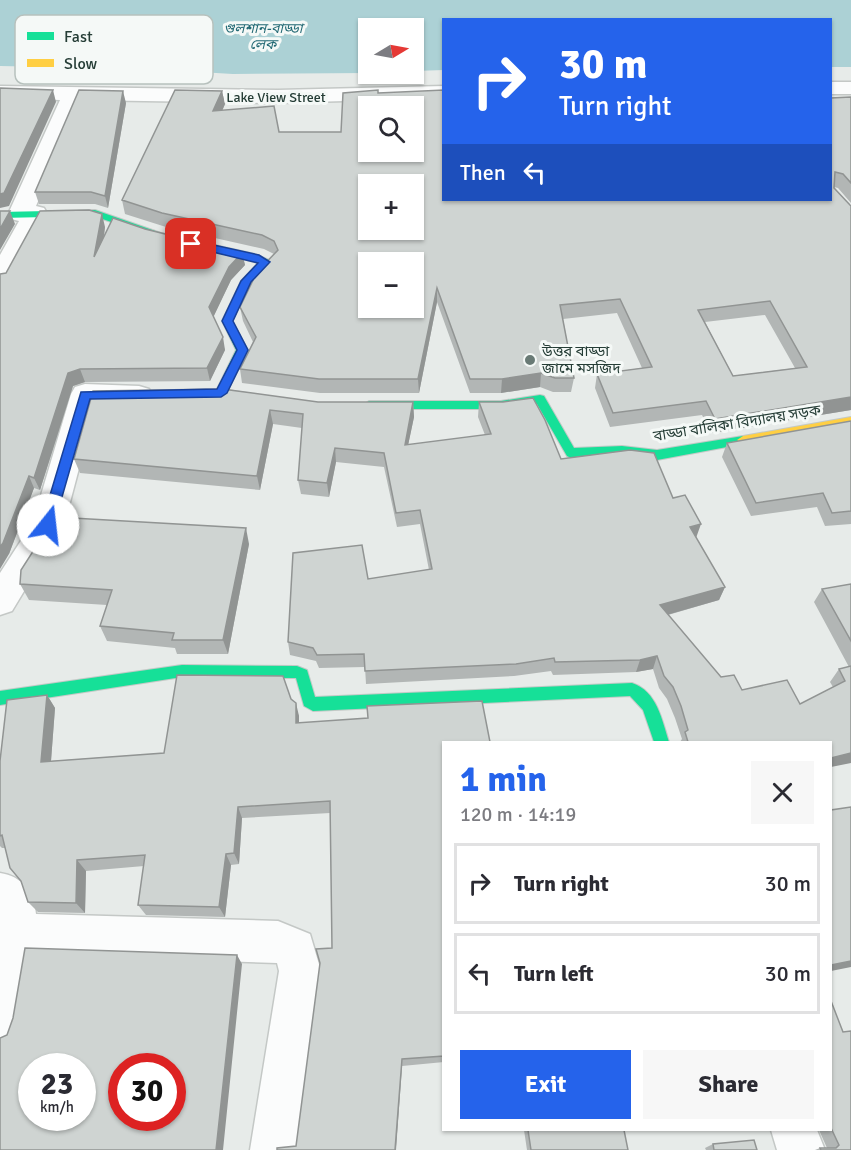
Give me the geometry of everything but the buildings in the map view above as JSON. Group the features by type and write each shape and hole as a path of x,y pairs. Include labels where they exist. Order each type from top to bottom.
{"street":[{"path":"832,88 851,88"},
{"name":"Lake View Street","path":"0,92 74,92 220,98 360,97 442,92"},
{"path":"0,278 18,214 74,92"},
{"path":"18,214 95,213 159,235 255,257 265,262 246,281 227,321 242,350 210,394 271,400"},
{"path":"0,601 48,525 85,394 163,395"},
{"name":"বাড্ডা বালিকা বিদ্যালয় সড়ক","path":"355,405 501,405 540,399 571,453 622,451 657,455 851,421"},
{"path":"0,698 182,671 297,672 302,674 309,701 314,704 632,688 641,692 648,700 661,741"},
{"path":"0,893 7,894 15,905 17,934 0,1025"},
{"path":"17,934 278,942 296,949 300,971 274,1150"},
{"path":"794,1131 801,1150"}],"water":[{"name":"গুলশান-বাড্ডা লেক","path":"0,0 851,0 851,67 832,67 832,18 442,18 442,70 424,71 424,18 358,18 358,73 213,73 213,15 15,15 15,66 0,66"}],"traffic: fast":[{"path":"0,215 95,213 158,235 255,257 265,262 246,281 227,321 242,350 221,393 261,399"},
{"path":"369,405 501,405 540,399 571,453 622,451 657,455 743,440"},
{"path":"0,698 182,671 297,672 302,674 309,701 313,704 632,689 648,705 661,741"}],"traffic: slow":[{"path":"743,440 851,421"}],"place":[{"name":"উত্তর বাড্ডা জামে মসজিদ","path":"530,360"}],"route":[{"path":"48,525 85,394 139,396 221,393 242,350 227,321 246,281 265,262 255,257 191,244"}]}
